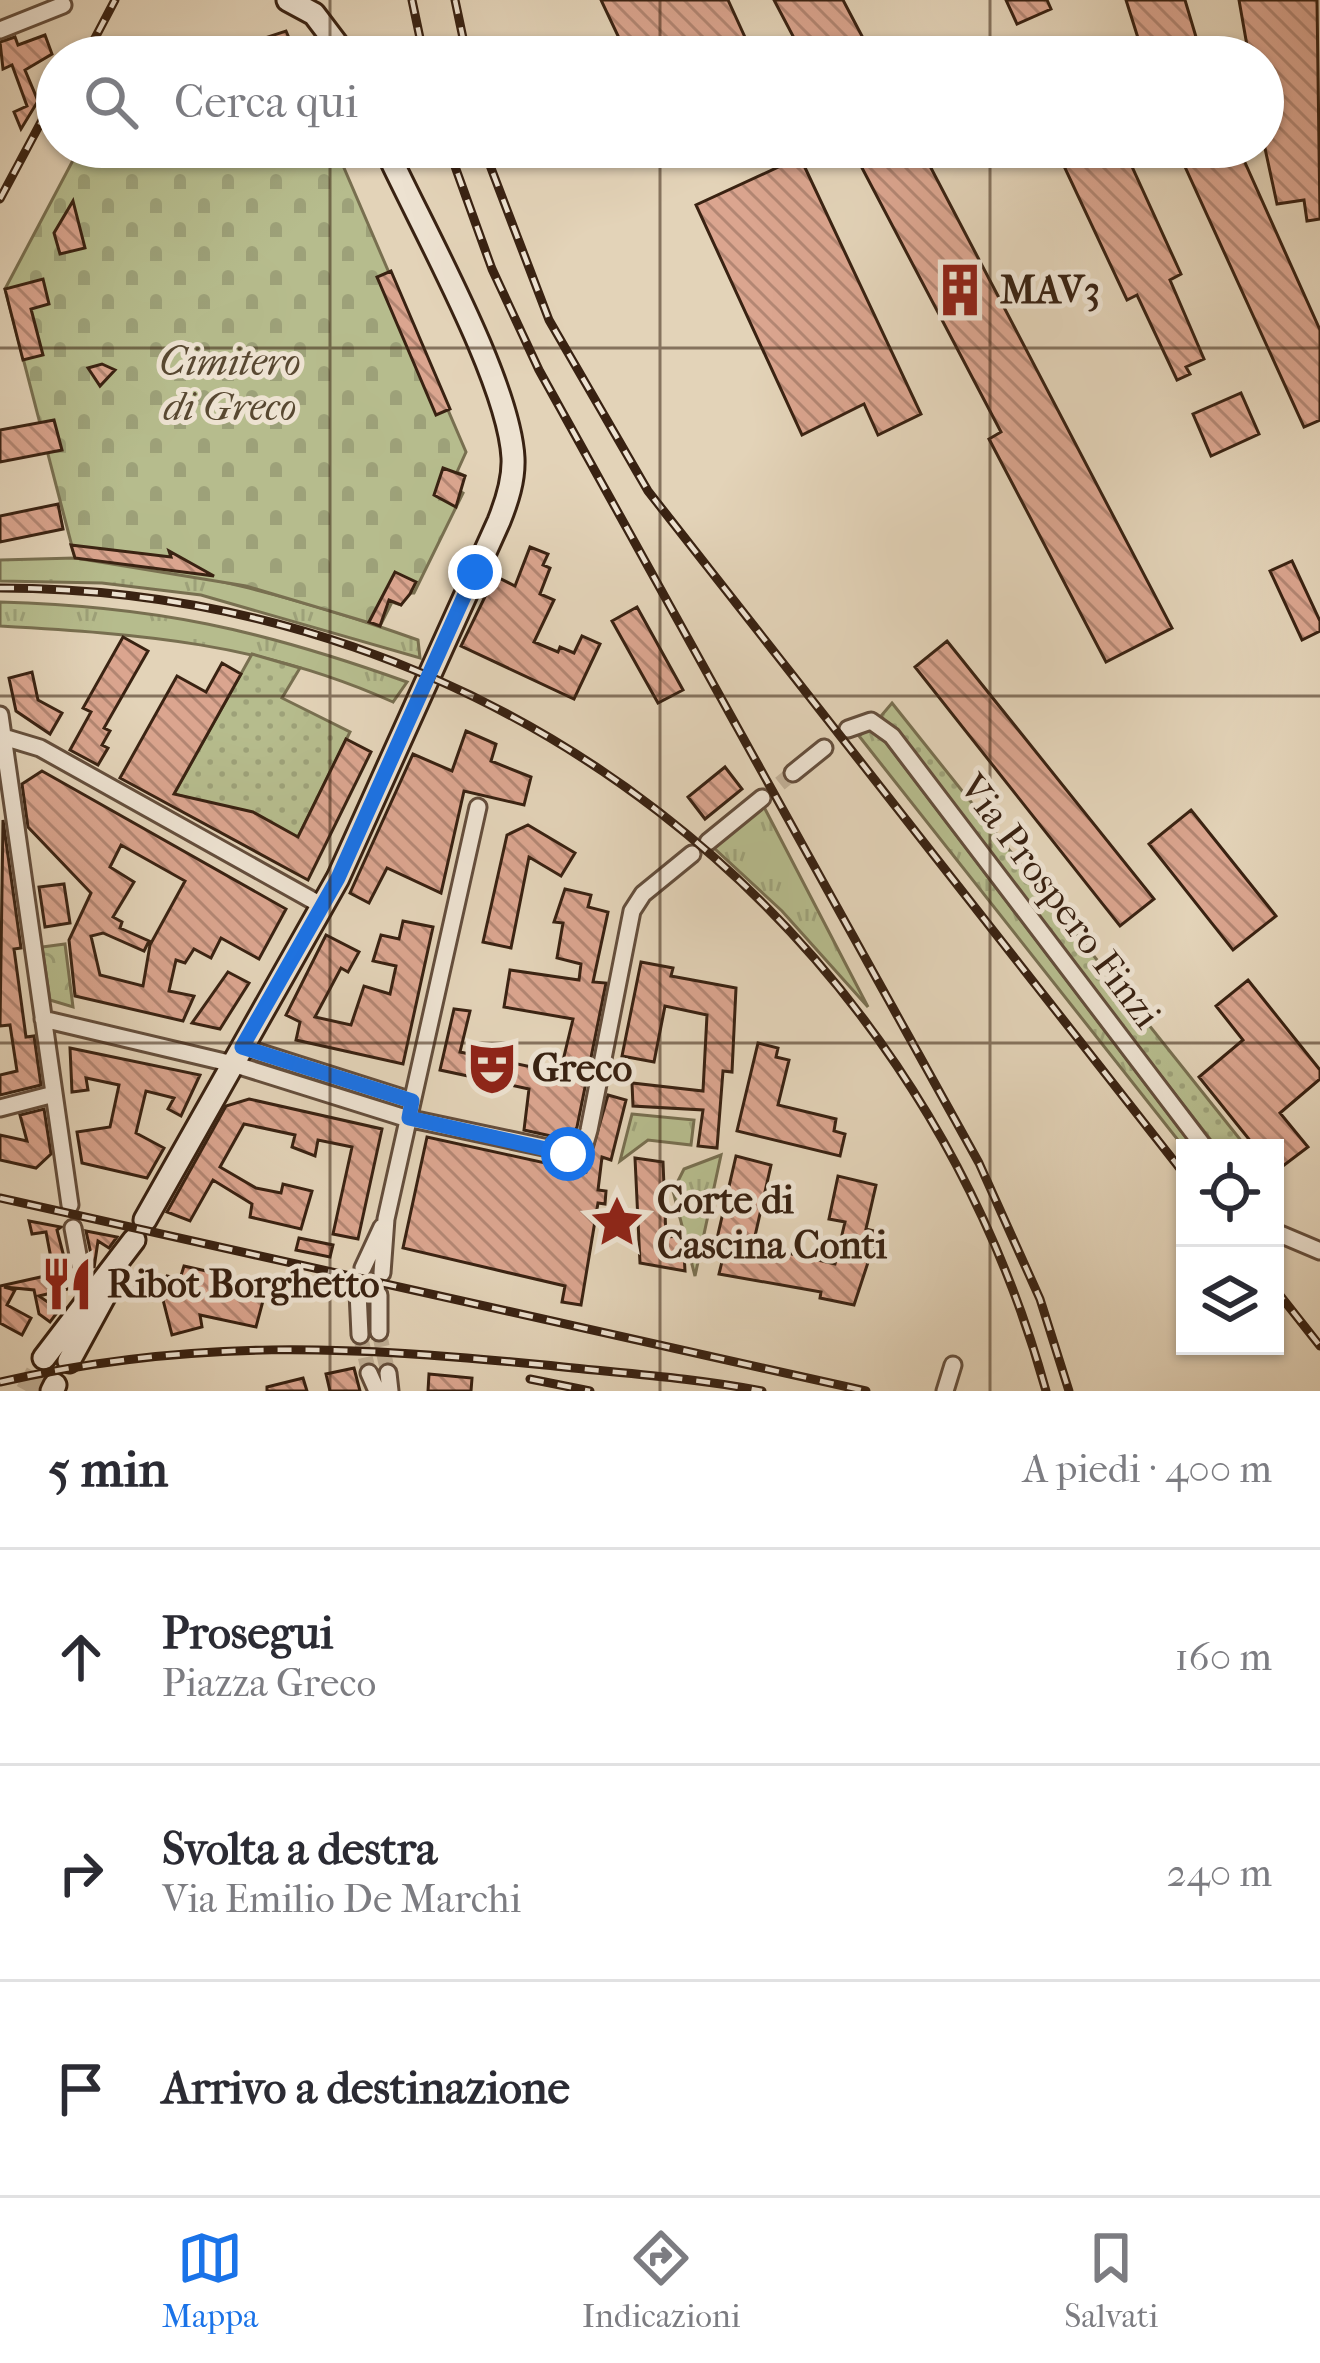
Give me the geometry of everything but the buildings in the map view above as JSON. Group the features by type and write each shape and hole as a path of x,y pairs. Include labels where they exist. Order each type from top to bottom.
{"street":[{"path":"288,0 314,14 330,36"},
{"path":"324,0 337,36"},
{"path":"0,30 64,4"},
{"path":"145,1220 321,905 386,776 512,481 510,435 489,372 396,168"},
{"path":"0,715 70,1204"},
{"name":"Via Prospero Finzi","path":"848,729 871,721 895,739 1197,1139"},
{"path":"2,736 40,748 321,905"},
{"path":"9,775 40,748"},
{"path":"793,773 824,748"},
{"path":"708,842 762,798"},
{"path":"382,1273 386,1219 478,806"},
{"path":"237,1055 409,1118 576,1152 588,1137 632,911 643,894 692,854"},
{"path":"43,1019 237,1055 412,1101"},
{"path":"0,1108 54,1094"},
{"path":"363,1268 386,1219"},
{"path":"69,1361 88,1313 74,1228"},
{"path":"1284,1236 1320,1251"},
{"path":"358,1292 360,1335"},
{"path":"379,1295 379,1332"},
{"path":"44,1358 88,1313"},
{"path":"945,1391 953,1365"},
{"path":"369,1373 377,1391"}],"green space":[{"name":"Cimitero di Greco","path":"69,168 344,168 466,452 457,472 465,476 458,490 463,493 414,593 407,593 401,605 392,602 380,626 246,586 75,558 5,289"},
{"path":"75,558 206,578 292,599 418,640 420,658 201,595 102,583 0,581 0,560"},
{"path":"0,602 109,609 207,624 304,648 407,682 393,702 296,666 248,654 152,638 0,626"},
{"path":"252,654 300,668 282,698 350,732 298,837 252,815 174,794"},
{"path":"892,703 1240,1139 1210,1139 881,716"},
{"path":"868,729 880,735 1187,1139 1177,1139 859,736"},
{"path":"764,807 868,1007 782,911 714,848"},
{"path":"65,944 73,1007 50,1000 42,947"},
{"path":"632,1114 694,1120 691,1145 648,1140 620,1161"},
{"path":"721,1155 695,1276 673,1191 684,1169"}],"tunnel":[{"path":"762,798 793,773"},
{"path":"379,1332 388,1373"},
{"path":"360,1335 369,1373"},
{"path":"26,1391 44,1358"}],"railway":[{"path":"96,36 115,0"},
{"path":"412,0 420,36"},
{"path":"455,0 463,36"},
{"path":"0,199 36,131"},
{"path":"456,168 492,269 539,370 979,1163 1040,1299 1069,1391"},
{"path":"491,168 549,320 648,491 1176,1164"},
{"path":"0,588 181,603 353,647 513,717 659,812 787,929 897,1066 984,1220 1046,1391"},
{"path":"0,1198 866,1391"},
{"path":"1284,1300 1320,1346"},
{"path":"0,1382 139,1358 338,1350 545,1365 762,1391"},
{"path":"530,1379 590,1391"}],"place":[{"name":"MAV3","path":"960,290"},
{"name":"Greco","path":"492,1068"},
{"name":"Corte di Cascina Conti","path":"617,1222"},
{"name":"Ribot Borghetto","path":"67,1284"}],"route":[{"path":"475,572 338,878 242,1047 412,1101 409,1118 568,1154"}]}
